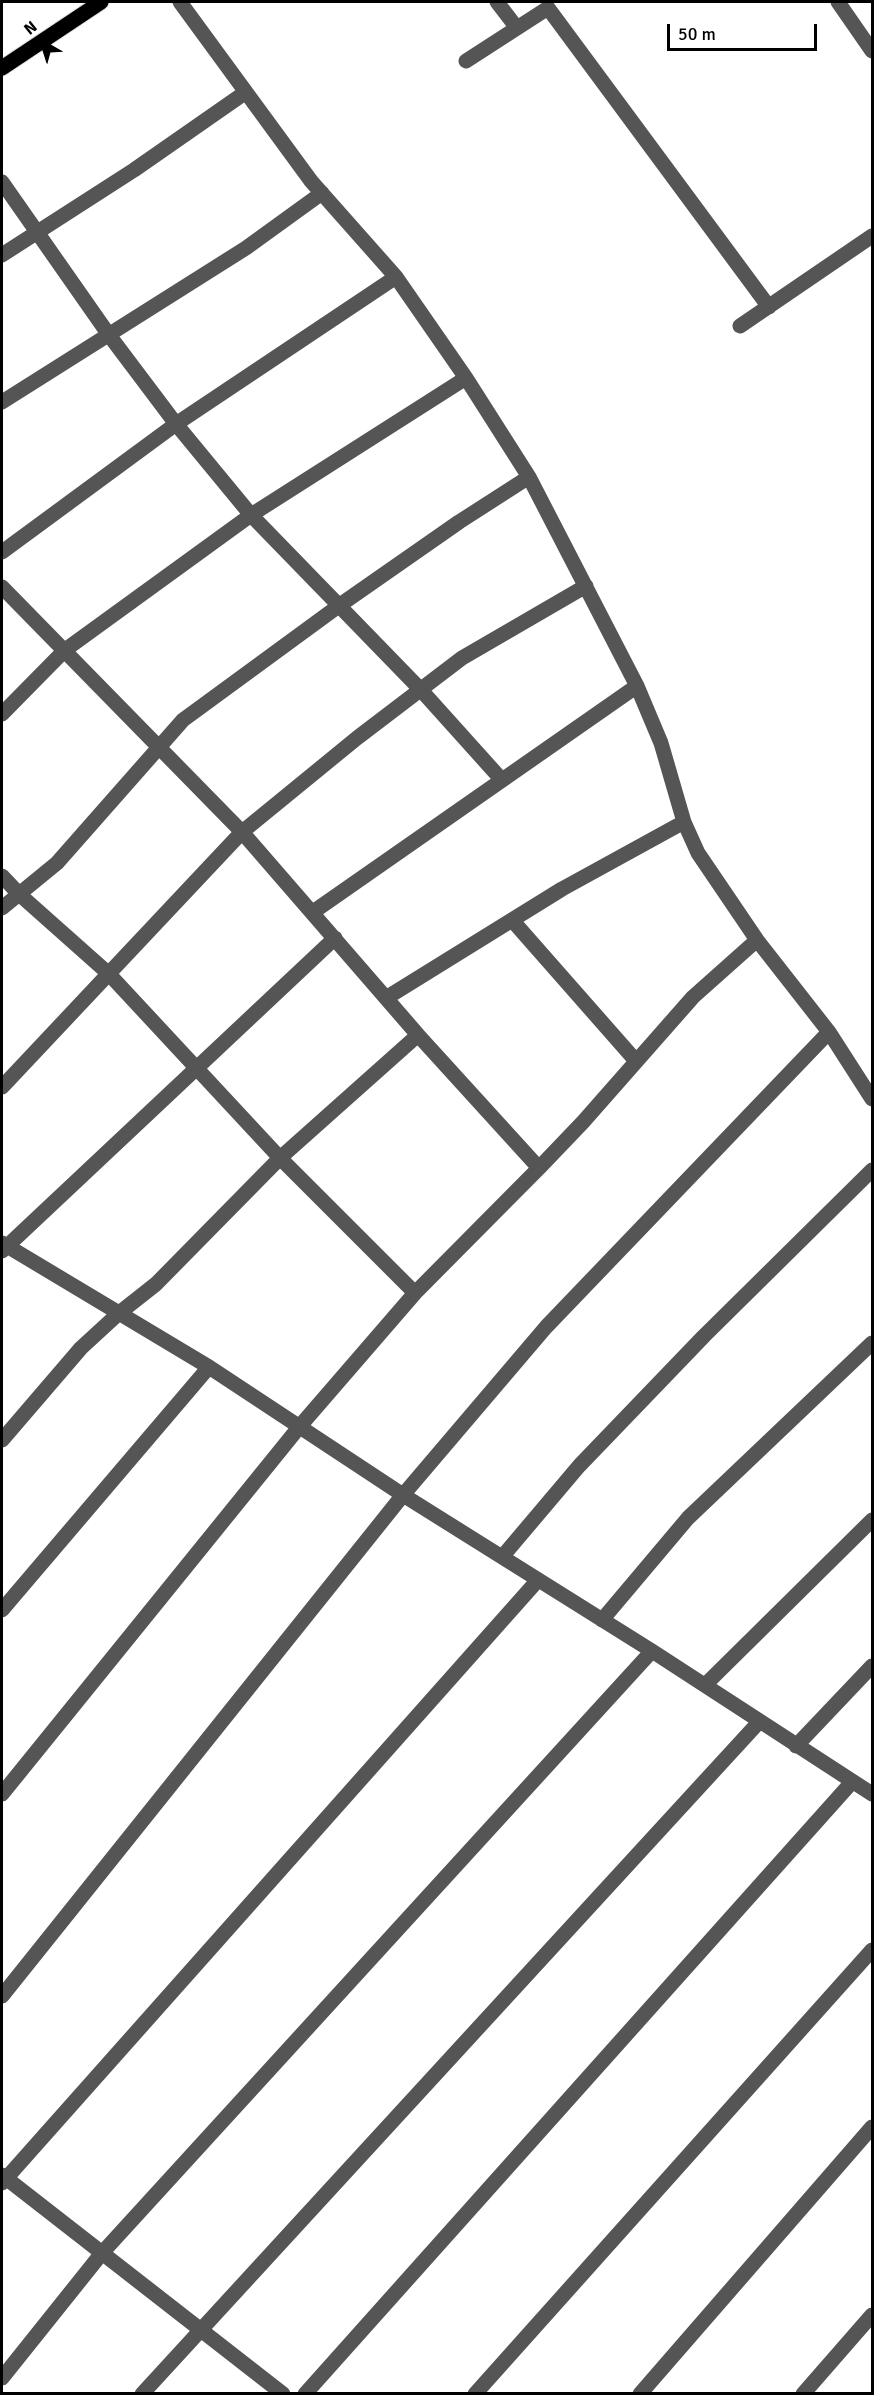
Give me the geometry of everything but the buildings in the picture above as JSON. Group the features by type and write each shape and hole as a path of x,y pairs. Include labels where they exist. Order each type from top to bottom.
{"main road":[{"path":"2,68 101,2"}],"street":[{"path":"180,2 322,193 396,277 466,378 529,477 637,686 661,742 684,822 698,853 757,940 829,1032 873,1099"},
{"path":"497,2 517,28"},
{"path":"838,2 873,51"},
{"path":"466,61 548,8 769,307"},
{"path":"2,255 134,170 246,92"},
{"path":"2,182 109,335 176,424 251,515 422,690 501,779"},
{"path":"2,402 246,248 322,193"},
{"path":"740,326 873,236"},
{"path":"2,552 176,424 396,277"},
{"path":"2,714 65,650 251,515 466,378"},
{"path":"2,908 57,863 130,783 183,720 339,605 529,477"},
{"path":"2,1087 242,832 357,738 462,658 586,586"},
{"path":"2,587 242,832 418,1035 538,1168"},
{"path":"313,912 637,686"},
{"path":"386,998 562,890 684,822"},
{"path":"2,876 109,974 280,1158 415,1293"},
{"path":"512,920 636,1061"},
{"path":"335,938 3,1247 209,1367 403,1495 652,1651 873,1794"},
{"path":"2,1794 300,1426 415,1293 583,1122 693,997 757,940"},
{"path":"2,1996 403,1495 546,1327 829,1032"},
{"path":"2,1440 81,1348 118,1314 156,1284 280,1158 418,1035"},
{"path":"502,1557 587,1458 704,1336 873,1170"},
{"path":"602,1620 688,1518 873,1343"},
{"path":"2,1610 209,1367"},
{"path":"705,1685 873,1520"},
{"path":"283,2394 3,2179 538,1580"},
{"path":"2,2378 102,2253 652,1651"},
{"path":"796,1746 873,1666"},
{"path":"142,2394 200,2328 759,1722"},
{"path":"305,2394 852,1782"},
{"path":"475,2394 873,1950"},
{"path":"640,2394 873,2127"},
{"path":"803,2394 873,2315"}]}
